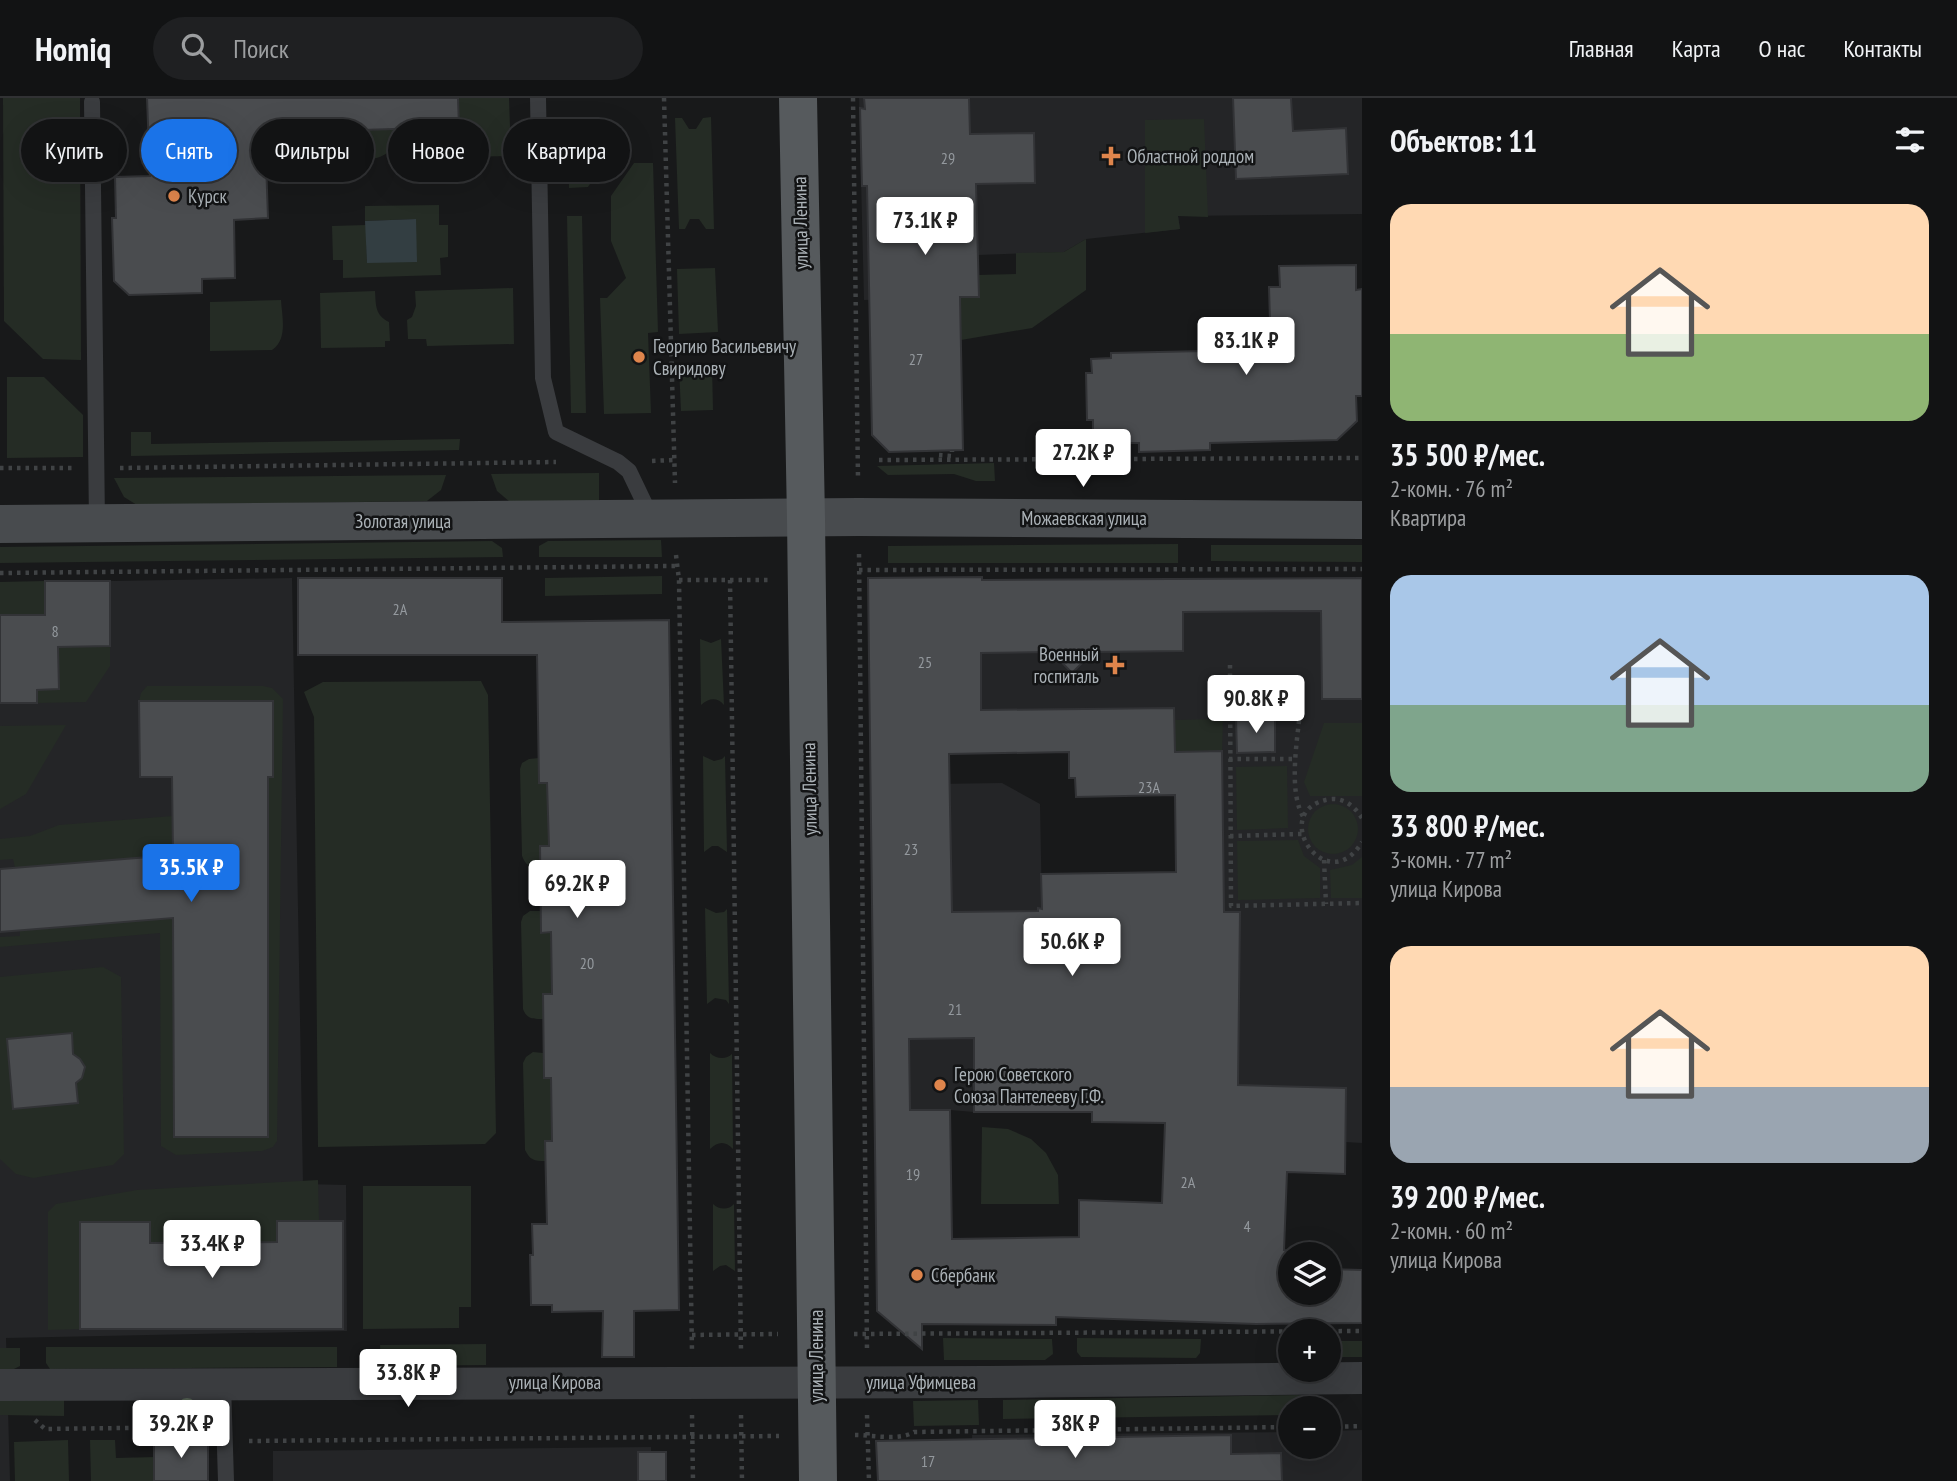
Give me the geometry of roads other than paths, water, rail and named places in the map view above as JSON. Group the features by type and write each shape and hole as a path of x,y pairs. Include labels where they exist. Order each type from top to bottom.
{"main road":[{"name":"улица Ленина","path":"798,98 818,1481"}],"street":[{"name":"Можаевская улица","path":"806,519 1362,520"},
{"name":"Золотая улица","path":"0,524 806,519"},
{"name":"улица Уфимцева","path":"816,1382 1362,1378"},
{"name":"улица Кирова","path":"0,1385 816,1382"}],"lane":[{"path":"538,98 543,378 556,432 618,462 629,471 664,519"},
{"path":"92,102 97,524"},
{"path":"223,1384 226,1481"}],"place":[{"name":"Областной роддом","path":"1111,156"},
{"name":"Курск","path":"174,196"},
{"name":"Георгию Васильевичу Свиридову","path":"639,357"},
{"name":"Военный госпиталь","path":"1115,665"},
{"name":"Герою Советского Союза Пантелееву Г.Ф.","path":"940,1085"},
{"name":"Сбербанк","path":"917,1275"}]}
